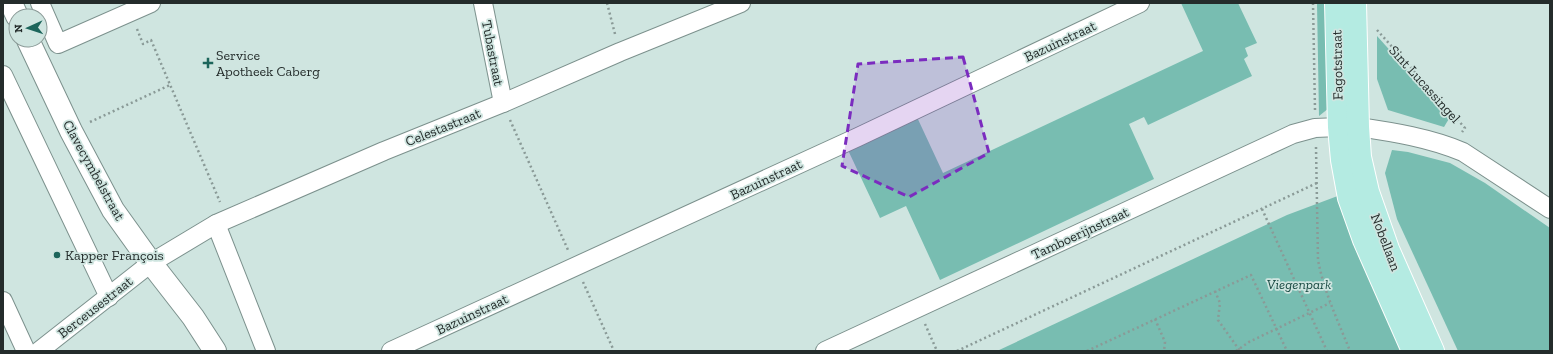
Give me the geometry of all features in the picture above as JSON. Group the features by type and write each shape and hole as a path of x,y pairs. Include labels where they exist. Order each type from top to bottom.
{"main road":[{"name":"Fagotstraat","path":"1336,3 1348,127"},
{"name":"Fagotstraat","path":"1348,127 1355,3"},
{"name":"Nobellaan","path":"1348,127 1344,171 1350,198 1358,225 1413,351"},
{"name":"Nobellaan","path":"1348,127 1362,164 1374,214 1433,351"}],"street":[{"path":"40,3 58,44 151,3"},
{"name":"Tubastraat","path":"482,3 503,103"},
{"name":"Celestastraat","path":"152,263 222,222 384,151 503,103 620,52 741,3"},
{"name":"Bazuinstraat","path":"391,351 858,138 1140,3"},
{"name":"Clavecymbelstraat","path":"32,48 71,131 113,210 193,317 215,351"},
{"path":"3,75 109,297"},
{"name":"Tamboerijnstraat","path":"825,351 1294,134 1315,128 1348,127"},
{"name":"Sint Lucassingel","path":"1348,127 1407,136 1452,148 1471,157 1550,209"},
{"path":"222,222 266,351"},
{"name":"Berceusestraat","path":"39,351 152,263"},
{"path":"3,301 26,351"}],"path":[{"path":"607,3 620,52"},
{"path":"1313,3 1318,260 1321,278 1350,351"},
{"path":"130,13 143,44 152,40 222,222"},
{"name":"Sint Lucassingel","path":"1372,30 1376,30 1465,128 1452,148"},
{"path":"71,131 170,85"},
{"path":"503,103 614,351"},
{"path":"957,351 1317,183"},
{"path":"1262,209 1327,351"},
{"path":"1087,351 1251,275 1287,351"},
{"path":"1215,291 1220,303 1218,320 1240,350"},
{"path":"1236,351 1240,350 1248,342 1330,303"},
{"path":"918,308 937,351"},
{"path":"1155,319 1165,342 1164,351"}],"highlighted area":[{"path":"963,57 989,153 909,197 842,166 858,64"}],"green space":[{"path":"1181,3 1238,3 1257,43 1245,48 1248,56 1244,59 1252,76 1148,125 1144,117 1129,124 1154,179 940,280 906,206 880,218 847,148 916,115 943,173 1203,51"},
{"path":"1317,3 1330,3 1329,108 1319,116"},
{"path":"1377,36 1450,117 1444,127 1388,110 1377,79"},
{"path":"1392,150 1408,152 1450,163 1485,183 1550,228 1550,351 1458,351 1397,219 1385,173"},
{"name":"Viegenpark","path":"1343,194 1406,351 997,351 1287,215"}],"place":[{"name":"Service Apotheek Caberg","path":"208,63"},
{"name":"Kapper François","path":"57,255"}]}
